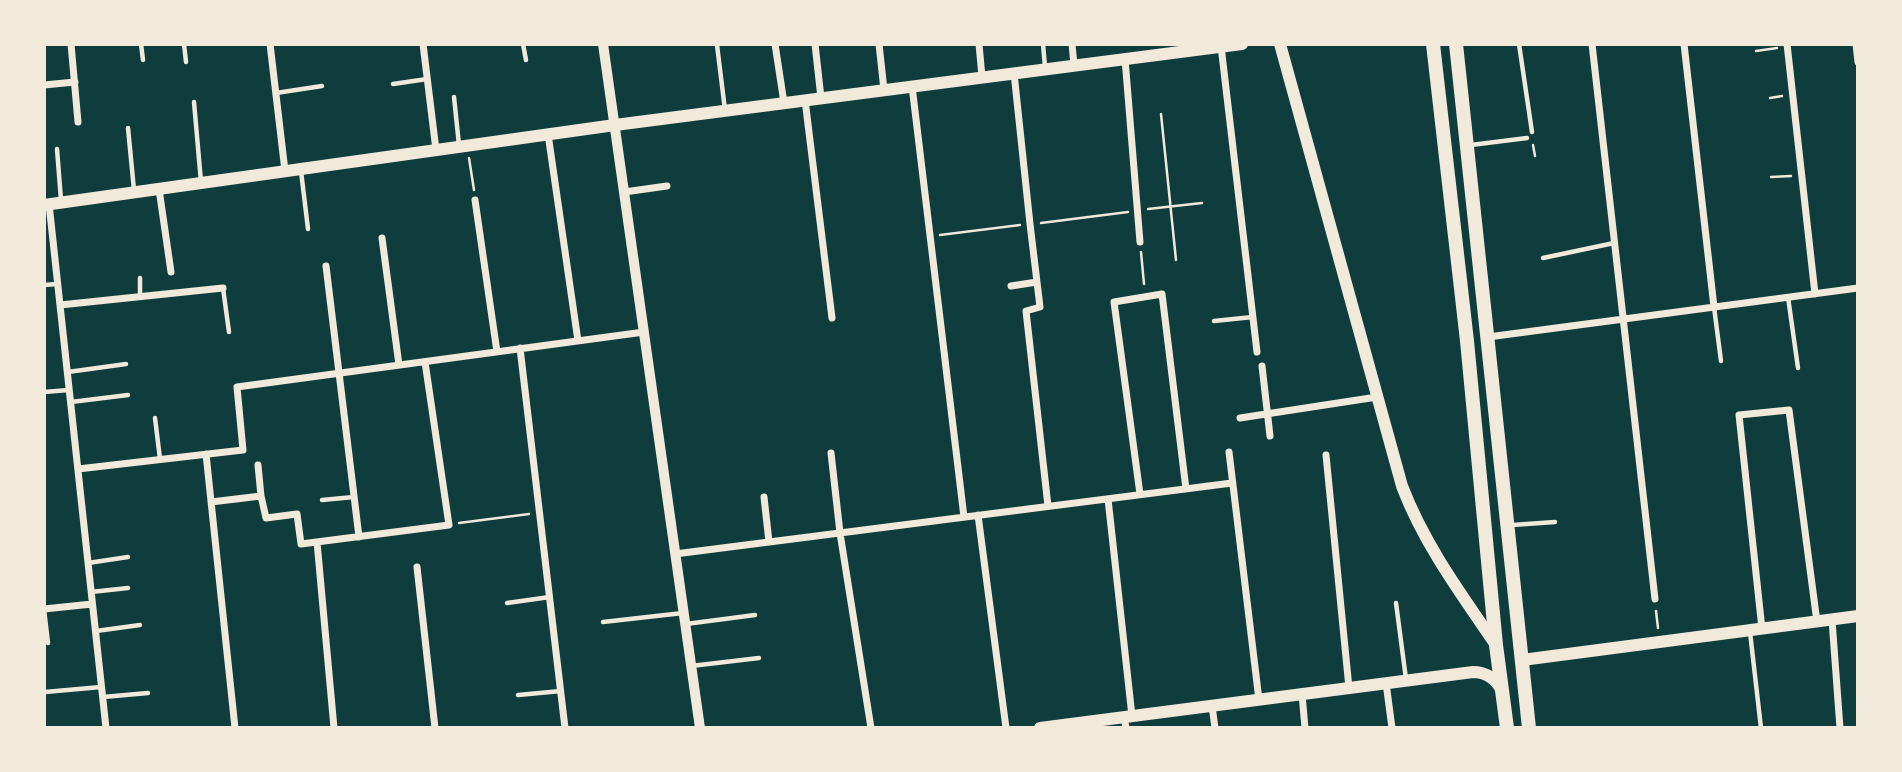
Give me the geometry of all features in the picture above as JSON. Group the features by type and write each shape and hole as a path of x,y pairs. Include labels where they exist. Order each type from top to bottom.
{"main road":[{"path":"51,204 615,124 1125,59 1171,48 1242,44"},
{"path":"1280,44 1402,486 1433,550 1496,645"},
{"path":"1433,44 1507,728"},
{"path":"1456,44 1529,728"},
{"path":"1461,296 1482,292"},
{"path":"1522,660 1858,617"},
{"path":"1040,728 1128,721 1212,706 1477,672 1496,681 1503,691"}],"street":[{"path":"71,44 79,122"},
{"path":"270,44 285,171"},
{"path":"423,44 436,150"},
{"path":"603,44 700,728"},
{"path":"775,44 784,103"},
{"path":"815,44 821,98"},
{"path":"879,44 884,90"},
{"path":"979,44 982,77"},
{"path":"1072,44 1074,65"},
{"path":"1592,44 1655,599"},
{"path":"1684,44 1714,307"},
{"path":"1856,44 1858,62"},
{"path":"1787,45 1815,294"},
{"path":"1221,46 1257,352"},
{"path":"1125,59 1140,242"},
{"path":"1014,73 1040,307 1026,311 1048,506"},
{"path":"44,85 75,82"},
{"path":"912,86 964,517"},
{"path":"805,100 832,318"},
{"path":"548,134 578,341"},
{"path":"624,192 667,186"},
{"path":"159,189 171,272"},
{"path":"475,200 497,352"},
{"path":"51,204 106,728"},
{"path":"382,238 399,365"},
{"path":"326,266 359,537"},
{"path":"1011,286 1037,282"},
{"path":"60,305 223,288"},
{"path":"1487,337 1858,288"},
{"path":"1140,494 1114,302 1162,294 1186,489"},
{"path":"78,469 243,450 237,387 644,332"},
{"path":"520,348 565,728"},
{"path":"258,465 266,518 297,514 301,544 449,524 425,362"},
{"path":"1262,366 1270,436"},
{"path":"1240,418 1377,397"},
{"path":"1756,630 1739,415 1789,410 1816,622"},
{"path":"1229,452 1259,700"},
{"path":"831,453 840,533 871,728"},
{"path":"206,454 235,728"},
{"path":"1326,455 1349,688"},
{"path":"675,554 1232,483"},
{"path":"211,502 261,496"},
{"path":"764,497 769,542"},
{"path":"1108,499 1128,721"},
{"path":"978,515 1006,728"},
{"path":"317,542 334,728"},
{"path":"417,567 435,728"},
{"path":"44,609 92,604"},
{"path":"1832,620 1840,728"},
{"path":"1387,683 1392,728"},
{"path":"1302,694 1305,728"},
{"path":"1212,706 1215,728"}],"lane":[{"path":"141,44 143,60"},
{"path":"184,44 186,62"},
{"path":"523,44 526,60"},
{"path":"1043,44 1045,69"},
{"path":"1519,44 1532,132"},
{"path":"717,45 725,110"},
{"path":"393,84 427,79"},
{"path":"276,93 322,86"},
{"path":"454,97 464,146"},
{"path":"194,103 201,183"},
{"path":"128,128 134,192"},
{"path":"1467,146 1527,138"},
{"path":"51,204 57,149"},
{"path":"300,169 309,229"},
{"path":"1543,258 1615,243"},
{"path":"140,278 140,298"},
{"path":"44,285 58,284"},
{"path":"223,288 229,332"},
{"path":"1788,297 1798,368"},
{"path":"1714,307 1721,361"},
{"path":"1214,321 1253,317"},
{"path":"67,372 126,364"},
{"path":"44,392 69,390"},
{"path":"71,402 128,396"},
{"path":"155,418 160,460"},
{"path":"322,500 354,497"},
{"path":"1507,526 1555,522"},
{"path":"88,563 128,557"},
{"path":"91,592 128,588"},
{"path":"507,603 550,597"},
{"path":"1396,603 1406,681"},
{"path":"44,609 48,643"},
{"path":"603,622 755,615"},
{"path":"95,632 140,625"},
{"path":"1756,630 1761,728"},
{"path":"691,667 759,658"},
{"path":"45,692 101,687"},
{"path":"519,695 561,691"},
{"path":"102,697 148,693"}],"path":[{"path":"1756,51 1787,45"},
{"path":"1161,114 1176,260"},
{"path":"464,146 475,200"},
{"path":"1771,177 1801,175"},
{"path":"930,236 1202,203"},
{"path":"1140,242 1145,298"},
{"path":"449,524 539,512"},
{"path":"1655,599 1660,642"}]}
